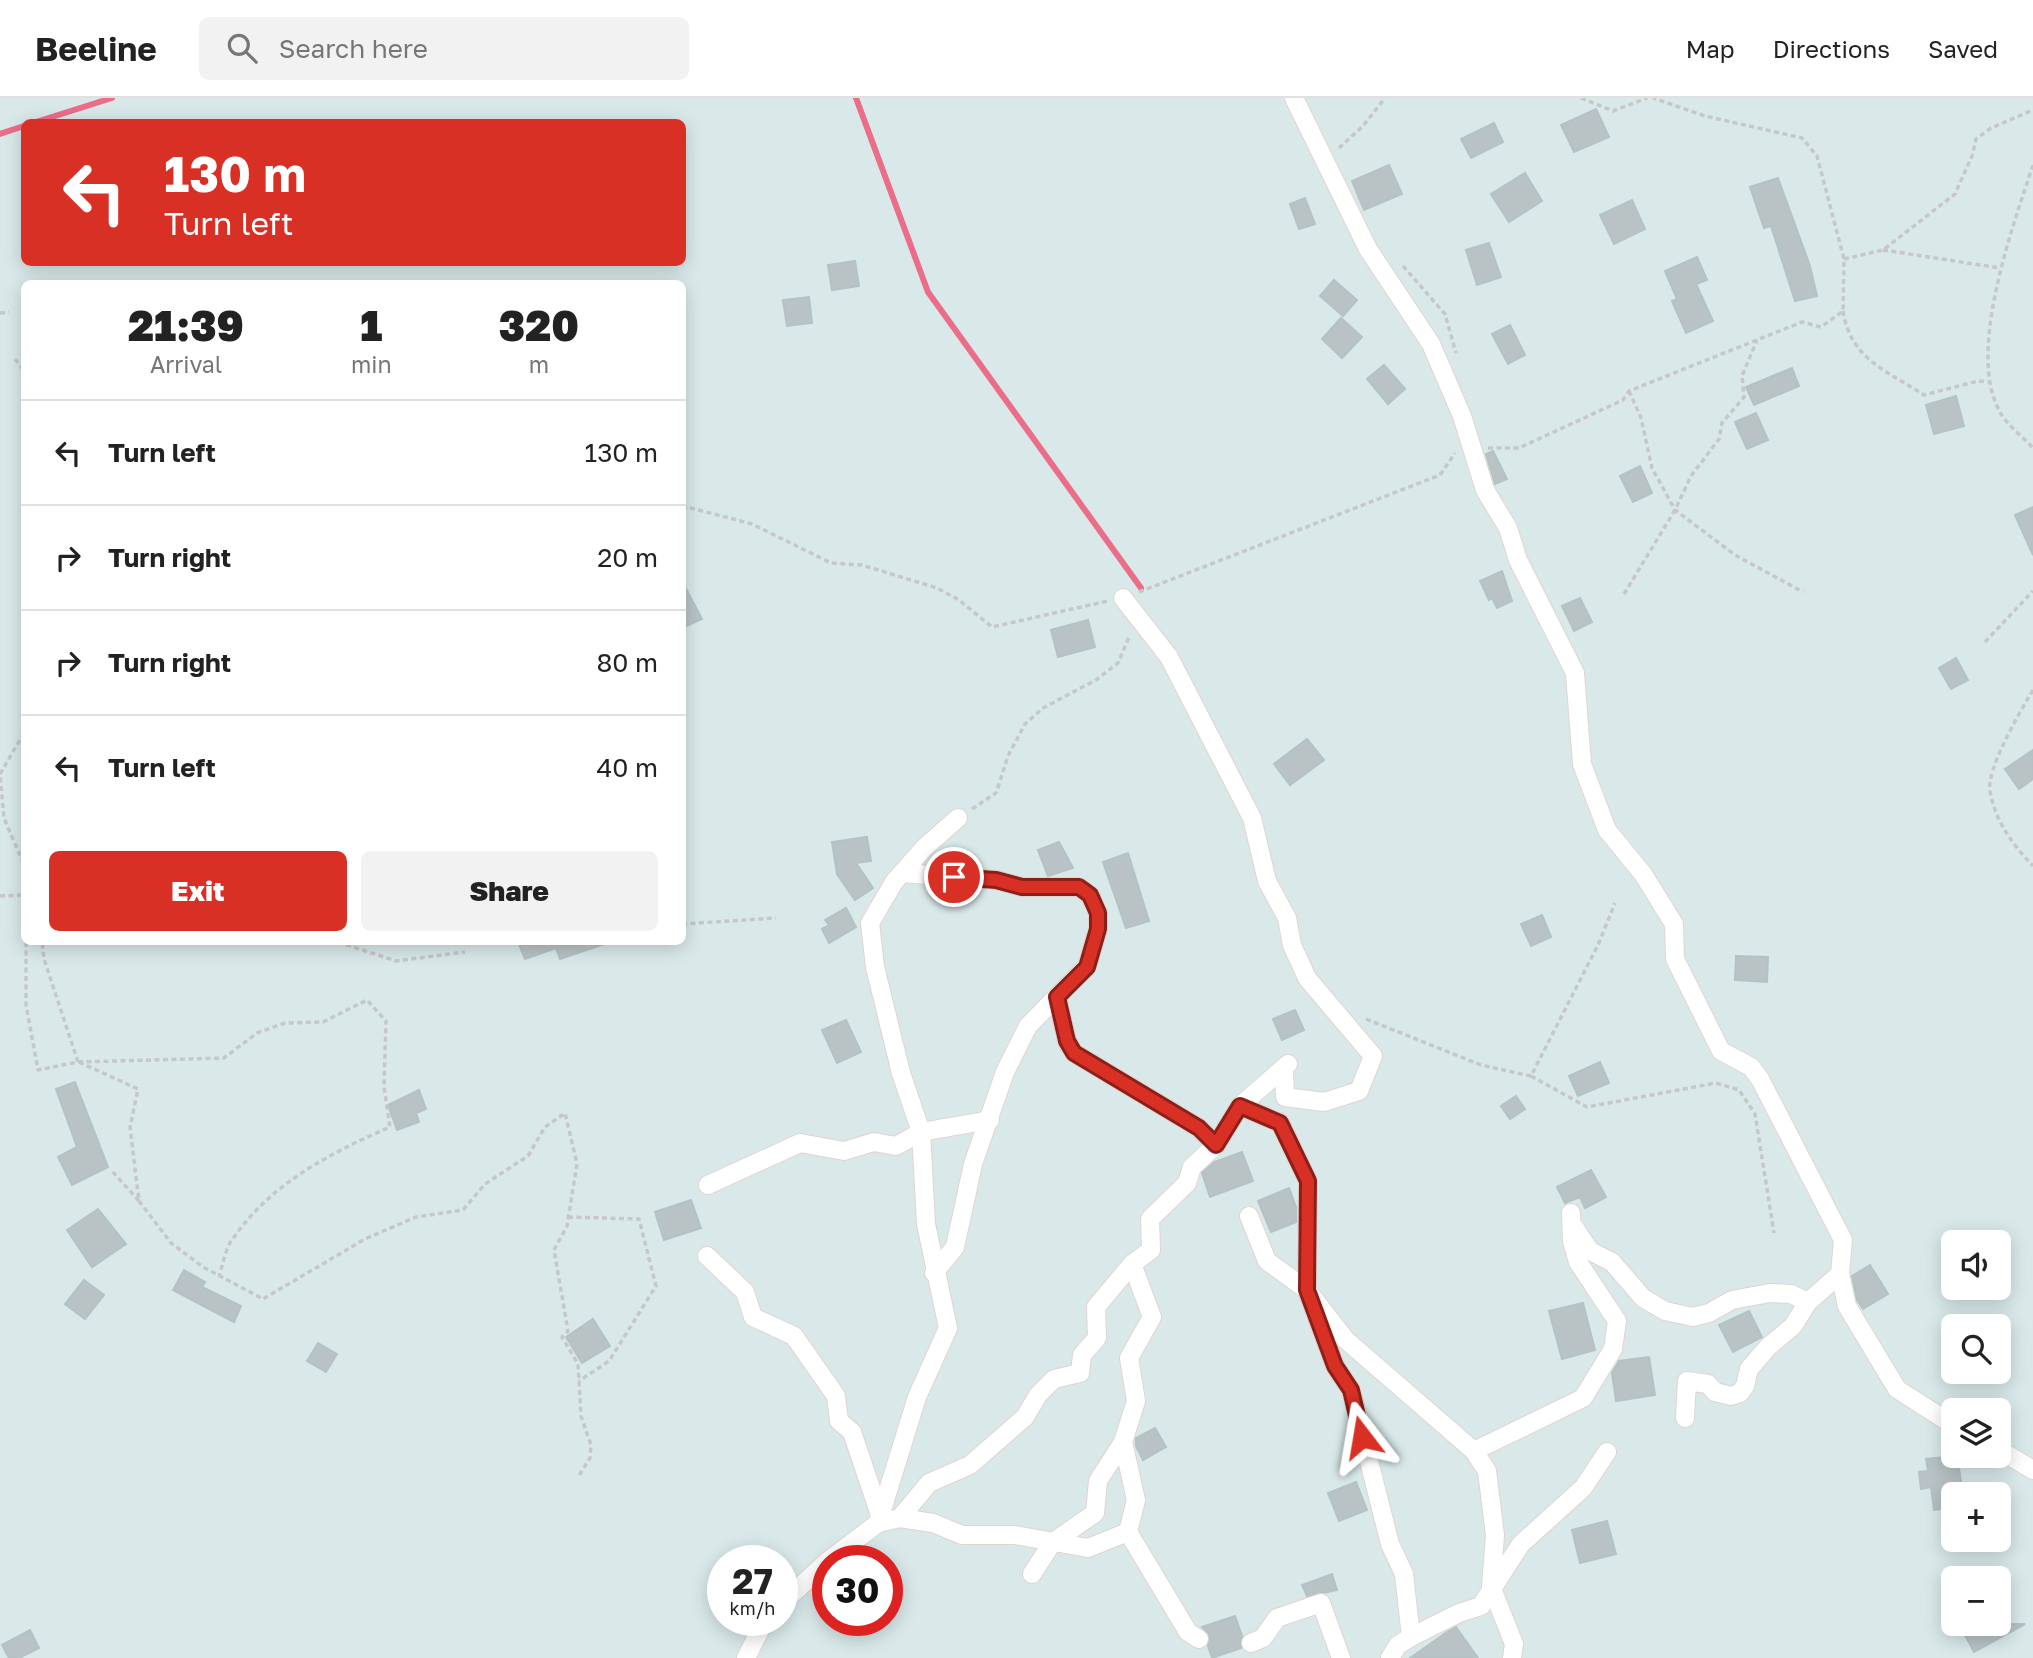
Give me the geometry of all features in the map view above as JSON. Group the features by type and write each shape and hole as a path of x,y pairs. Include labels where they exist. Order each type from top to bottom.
{"street":[{"path":"1294,98 1367,249 1431,344 1462,416 1485,490 1508,528 1518,559 1575,673 1582,764 1607,830 1643,874 1674,924 1675,959 1721,1051 1751,1067 1799,1160 1815,1182 1843,1240 1840,1274 1847,1306 1897,1389 1941,1417"},
{"path":"1123,598 1169,657 1252,818 1267,881 1287,918 1292,945 1307,978 1373,1056 1359,1091 1324,1102 1285,1097"},
{"path":"847,1545 879,1519 917,1397 948,1328 934,1273 926,1224 921,1132 901,1073 875,967 870,923 902,873 924,848 958,818"},
{"path":"902,873 996,880 1022,887 1079,887 1090,895 1098,913 1098,929 1087,967 1028,1026 1005,1072 973,1164 955,1247 934,1273"},
{"path":"1057,997 1067,1041 1074,1053 1199,1128 1216,1145"},
{"path":"900,1518 929,1483 970,1465 1025,1417 1038,1395 1054,1380 1080,1373 1082,1355 1097,1338 1096,1307 1132,1264 1152,1250 1150,1219 1187,1183 1192,1167 1216,1145 1240,1106 1287,1066 1287,1111 1280,1123"},
{"path":"1240,1106 1280,1123 1308,1181 1307,1290 1335,1366 1351,1390 1390,1544 1404,1574 1411,1637"},
{"path":"708,1185 800,1143 844,1151 874,1142 896,1146 921,1132 990,1120"},
{"path":"1249,1216 1267,1261 1307,1290 1346,1340 1474,1451 1487,1471 1494,1535 1491,1586 1514,1643 1512,1658"},
{"path":"1474,1451 1583,1398 1613,1349 1617,1321 1578,1262 1572,1241 1573,1220 1590,1251 1612,1262 1643,1298 1665,1311 1693,1317 1709,1313 1732,1300 1770,1293 1791,1294 1808,1302"},
{"path":"707,1256 745,1292 753,1317 794,1336 836,1396 839,1421 852,1432 879,1519"},
{"path":"1032,1574 1052,1543 1095,1513 1098,1480 1123,1442 1136,1401 1129,1358 1152,1317 1132,1264"},
{"path":"1685,1418 1687,1381 1708,1384 1715,1392 1731,1396 1740,1393 1745,1386 1749,1369 1768,1347 1793,1326 1808,1302 1840,1274"},
{"path":"1123,1442 1136,1500 1128,1532 1188,1632 1199,1639"},
{"path":"1390,1658 1398,1645 1411,1637 1459,1613 1481,1606 1491,1586 1521,1545 1583,1488 1607,1452"},
{"path":"2011,1457 2033,1470"},
{"path":"879,1519 900,1518 933,1523 962,1535 1015,1535 1088,1548 1128,1532"},
{"path":"798,1588 812,1575"},
{"path":"1251,1643 1263,1638 1277,1618 1321,1603 1341,1658"},
{"path":"746,1658 757,1636"}],"path":[{"path":"1331,155 1363,126 1385,98"},
{"path":"1581,98 1613,111 1647,98"},
{"path":"1653,98 1705,116 1777,130 1802,138 1817,156 1843,259 1843,311 1850,340 1862,357 1924,395 1978,381 1989,382"},
{"path":"1883,250 1955,194 1972,156 1976,139 1991,128 2033,110"},
{"path":"2033,165 2000,268 1989,349 1989,382 2000,413 2033,448"},
{"path":"1843,259 1883,250 2000,268"},
{"path":"686,507 752,524 831,563 862,565 937,588 959,600 992,627 1123,598 1440,475 1457,449 1519,449 1623,400 1629,391 1802,321 1821,327 1843,311"},
{"path":"0,313 9,312"},
{"path":"1624,594 1675,510 1691,476 1719,439 1722,423 1744,397 1742,376 1757,338"},
{"path":"15,359 21,367"},
{"path":"1629,391 1641,418 1652,468 1675,510 1735,555 1803,592"},
{"path":"1985,642 2033,591"},
{"path":"958,818 996,793 1008,756 1026,724 1044,708 1096,680 1118,663 1132,632"},
{"path":"2033,690 2008,730 1989,788 2008,840 2033,866"},
{"path":"21,738 0,774 2,820 21,859"},
{"path":"0,896 21,895"},
{"path":"1531,1076 1598,946 1615,903"},
{"path":"686,924 776,918"},
{"path":"26,945 26,1005 38,1070 78,1062 224,1058 257,1032 285,1023 323,1022 367,1000 386,1021 384,1087 390,1127 340,1149 281,1186 230,1241 219,1276"},
{"path":"42,945 44,959 78,1062 138,1089 130,1127 139,1201"},
{"path":"347,945 396,961 465,952"},
{"path":"1339,1016 1363,1018 1481,1065 1531,1076 1587,1107 1716,1083 1739,1090 1755,1114 1760,1159 1774,1233"},
{"path":"112,1171 171,1243 219,1276 263,1299 365,1239 416,1217 463,1210 485,1184 528,1156 545,1127 565,1113 578,1164 568,1217 554,1250 568,1331 562,1337 578,1364 581,1416 591,1445 590,1458 578,1477"},
{"path":"568,1217 639,1219 656,1286 609,1361 579,1381"}],"building":[{"path":"1596,109 1609,137 1574,152 1561,125"},
{"path":"1494,123 1503,142 1471,158 1461,139"},
{"path":"1389,165 1402,194 1364,210 1352,181"},
{"path":"1525,173 1542,201 1509,222 1491,194"},
{"path":"1778,178 1810,266 1817,296 1795,301 1771,226 1764,228 1750,187"},
{"path":"1305,198 1315,224 1299,229 1290,204"},
{"path":"1632,200 1645,229 1614,244 1600,215"},
{"path":"1489,243 1501,277 1477,285 1466,250"},
{"path":"1697,257 1707,280 1696,284 1713,321 1686,333 1672,301 1677,299 1665,271"},
{"path":"855,261 859,286 832,290 828,265"},
{"path":"1334,280 1357,300 1343,316 1320,296"},
{"path":"809,297 812,323 787,326 783,300"},
{"path":"1341,318 1362,337 1342,358 1322,339"},
{"path":"1510,325 1525,355 1508,364 1492,334"},
{"path":"1384,365 1405,389 1388,404 1367,379"},
{"path":"1792,368 1799,386 1754,405 1746,387"},
{"path":"1956,396 1964,426 1934,434 1926,405"},
{"path":"1756,413 1768,440 1747,449 1735,422"},
{"path":"1493,451 1507,479 1495,484 1486,454"},
{"path":"1640,466 1652,493 1633,502 1620,476"},
{"path":"2033,507 2033,555 2015,515"},
{"path":"1502,571 1512,601 1497,608 1492,598 1489,600 1480,581"},
{"path":"686,589 702,619 686,626"},
{"path":"1580,598 1592,622 1574,631 1562,606"},
{"path":"1088,620 1095,647 1058,657 1051,630"},
{"path":"1956,658 1968,680 1951,689 1939,668"},
{"path":"1307,739 1324,760 1290,785 1274,764"},
{"path":"2033,750 2033,779 2019,789 2005,769"},
{"path":"867,837 871,861 856,863 873,888 855,900 837,874 832,842"},
{"path":"1059,842 1073,868 1048,876 1038,850"},
{"path":"1128,853 1149,921 1126,928 1103,862"},
{"path":"846,908 856,927 829,943 822,929 829,925 825,920"},
{"path":"1542,915 1551,937 1531,946 1521,924"},
{"path":"519,945 601,945 560,959 556,948 525,959"},
{"path":"1736,956 1768,957 1767,982 1735,980"},
{"path":"1295,1010 1304,1030 1282,1040 1273,1019"},
{"path":"846,1020 861,1052 837,1063 822,1030"},
{"path":"1600,1062 1609,1083 1578,1096 1569,1076"},
{"path":"75,1082 108,1167 72,1185 58,1157 77,1147 56,1089"},
{"path":"419,1090 426,1109 416,1113 419,1122 397,1130 388,1105"},
{"path":"1516,1096 1525,1109 1510,1119 1501,1106"},
{"path":"1242,1152 1253,1181 1210,1197 1202,1173 1214,1162"},
{"path":"1591,1170 1606,1197 1585,1208 1580,1197 1565,1203 1557,1187"},
{"path":"1289,1188 1296,1207 1296,1222 1271,1232 1258,1201"},
{"path":"691,1200 701,1228 664,1240 655,1212"},
{"path":"98,1209 126,1244 92,1267 67,1230"},
{"path":"1870,1265 1888,1294 1863,1309 1857,1300 1852,1276"},
{"path":"184,1270 205,1282 202,1287 241,1306 234,1322 173,1290"},
{"path":"84,1280 104,1295 85,1319 65,1304"},
{"path":"1583,1303 1595,1350 1562,1359 1549,1311"},
{"path":"1749,1311 1762,1337 1733,1352 1719,1325"},
{"path":"593,1319 610,1346 582,1363 566,1337"},
{"path":"318,1343 337,1354 326,1372 307,1361"},
{"path":"1649,1357 1655,1395 1616,1401 1612,1373 1619,1361"},
{"path":"1155,1428 1166,1447 1143,1460 1136,1446 1136,1438"},
{"path":"1941,1458 1941,1468 1959,1468 1961,1482 1941,1482 1941,1509 1934,1510 1931,1487 1921,1489 1919,1472 1928,1471 1926,1459"},
{"path":"1356,1482 1367,1510 1339,1521 1328,1493"},
{"path":"1607,1521 1616,1554 1580,1563 1572,1530"},
{"path":"1332,1574 1337,1590 1307,1596 1302,1585"},
{"path":"1235,1616 1242,1636 1241,1648 1212,1658 1208,1646 1209,1634 1202,1627"},
{"path":"2011,1624 2025,1624 2011,1632"},
{"path":"1456,1627 1478,1658 1410,1658 1447,1632"},
{"path":"30,1630 39,1648 19,1658 9,1658 2,1645"},
{"path":"1965,1636 2003,1636 1974,1652"}],"waterway":[{"path":"46,119 112,98"},
{"path":"856,98 928,292 1141,588"},
{"path":"0,134 21,127"}],"route":[{"path":"954,877 996,880 1022,887 1079,887 1090,895 1098,913 1098,929 1087,967 1057,997 1067,1041 1074,1053 1199,1128 1216,1145 1240,1106 1280,1123 1308,1181 1307,1290 1319,1315 1335,1366 1351,1390 1362,1437"}]}
